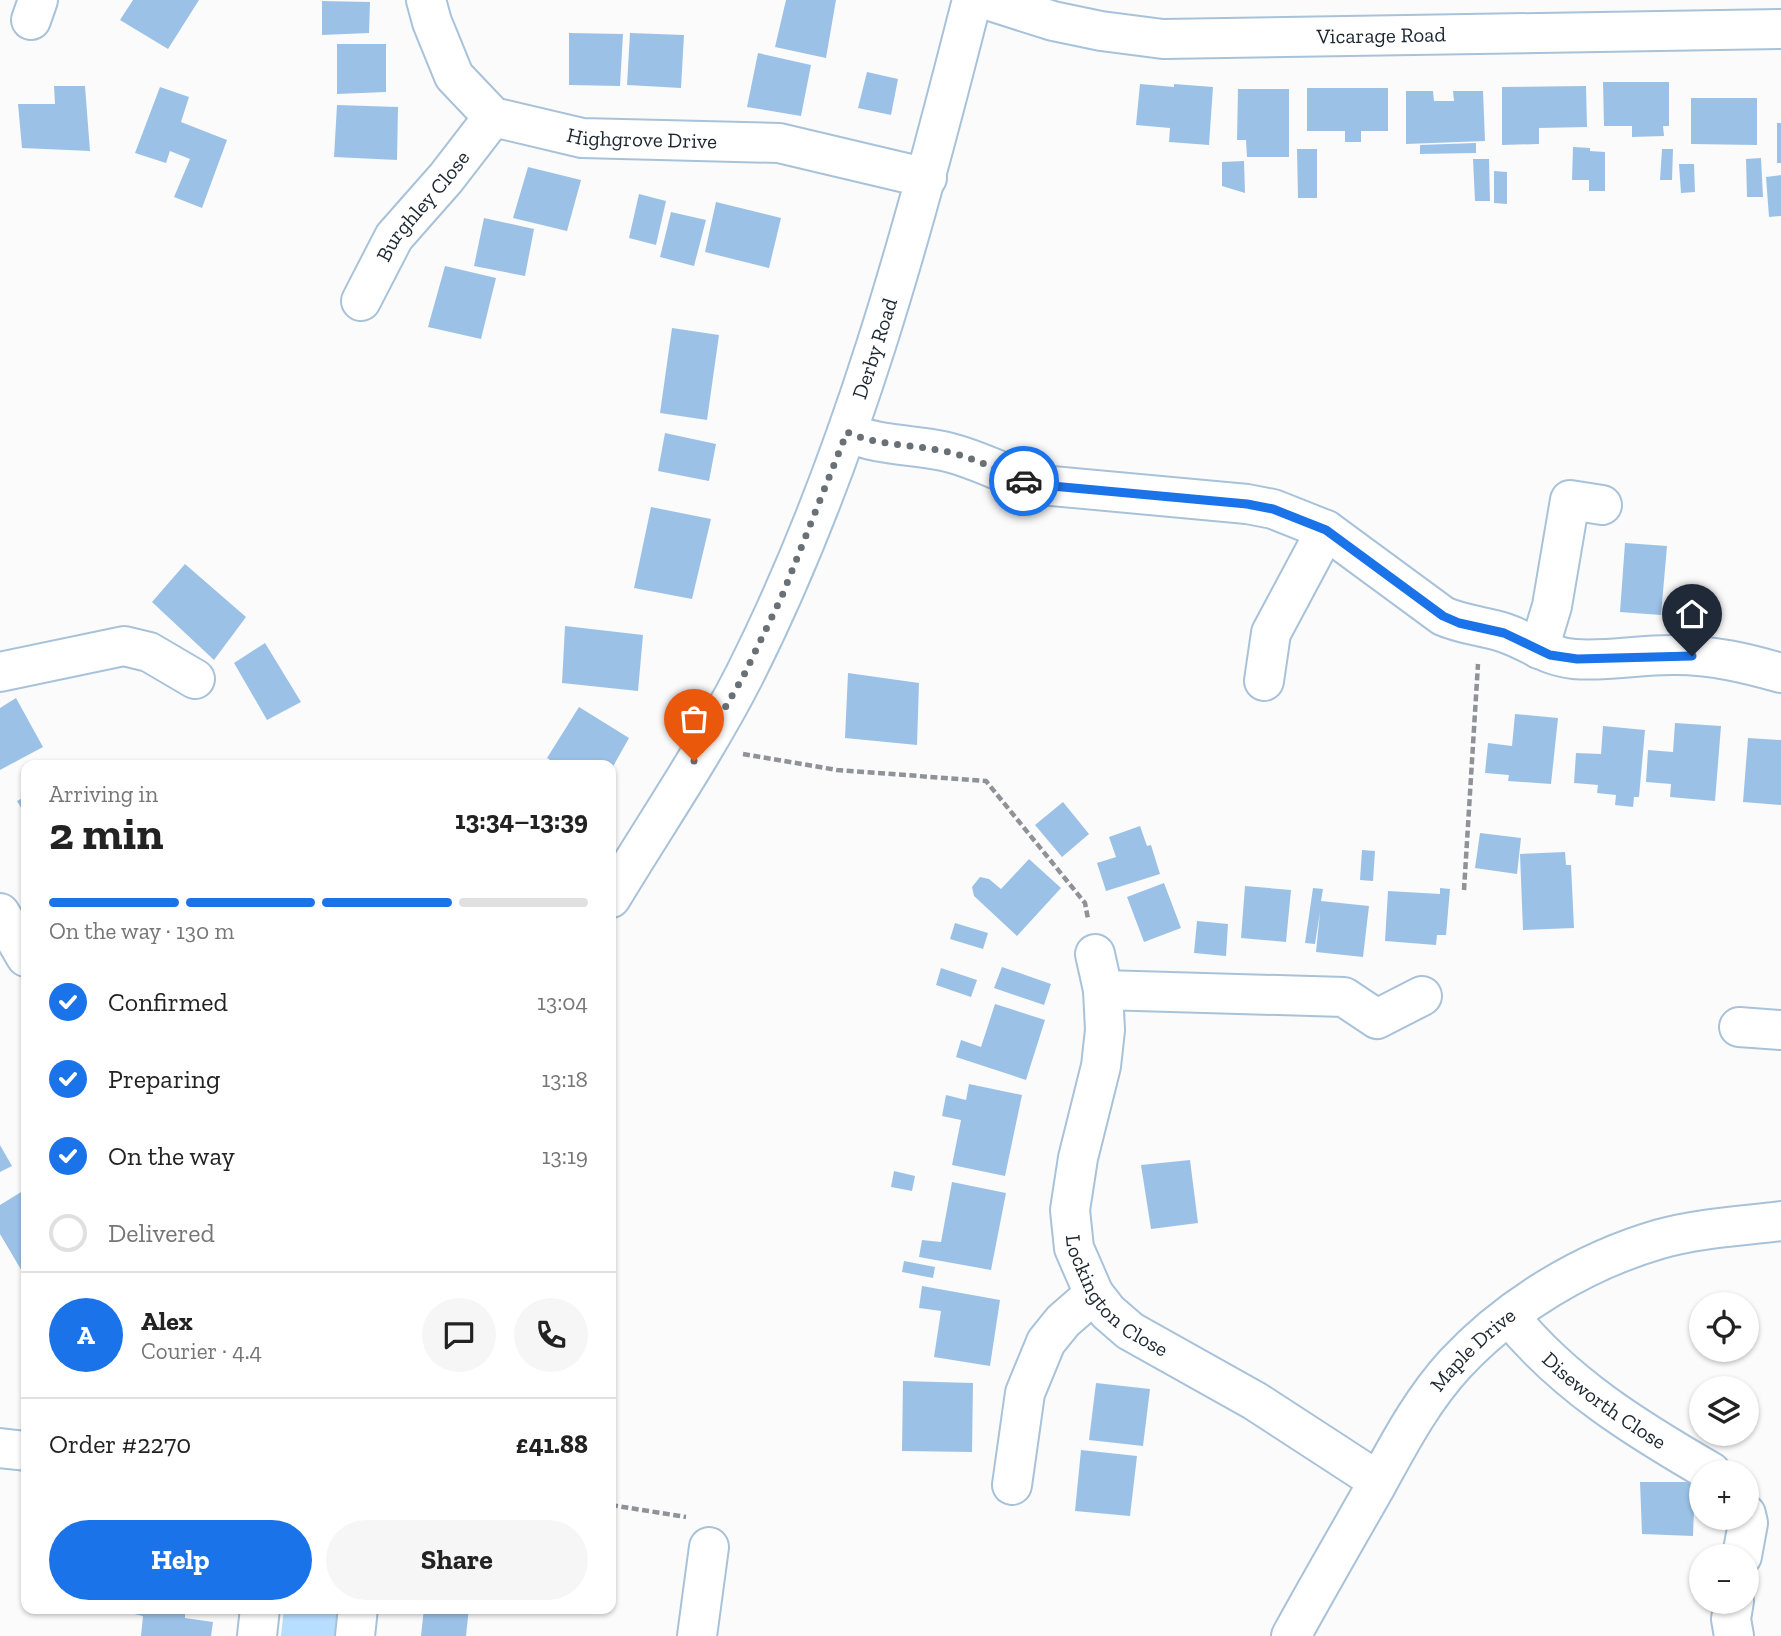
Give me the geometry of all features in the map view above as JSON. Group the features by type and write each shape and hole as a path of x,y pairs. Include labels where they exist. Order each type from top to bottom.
{"street":[{"path":"426,0 454,76 493,117"},
{"name":"Derby Road","path":"616,890 743,677 782,596 847,432 876,348 927,178 972,0"},
{"name":"Vicarage Road","path":"987,0 1053,21 1101,31 1163,39 1781,29"},
{"name":"Highgrove Drive","path":"493,117 582,138 779,144 927,178"},
{"name":"Burghley Close","path":"361,301 394,237 446,178 493,117"},
{"path":"847,432 864,440 944,451 979,461 1024,481 1041,485 1247,504 1273,509 1326,530 1443,616 1459,623 1504,633 1550,655 1577,659 1708,656 1744,662 1781,673"},
{"path":"1539,649 1552,606 1570,500 1602,505"},
{"path":"1264,681 1271,633 1326,530"},
{"path":"0,672 124,646 149,652 195,679"},
{"path":"0,913 21,949"},
{"path":"1099,972 1344,997 1377,1019 1422,996"},
{"name":"Lockington Close","path":"1099,972 1105,1030 1101,1066 1078,1158 1070,1210 1074,1248 1094,1294 1108,1312 1130,1331 1255,1401 1378,1481"},
{"path":"1740,1027 1781,1030"},
{"name":"Maple Drive","path":"1291,1636 1399,1441 1426,1399 1479,1339 1553,1287 1614,1255 1663,1238 1781,1221"},
{"path":"1012,1485 1025,1393 1046,1342 1063,1321 1094,1294"},
{"name":"Diseworth Close","path":"1509,1316 1534,1348 1595,1399 1689,1460"},
{"path":"0,1448 21,1450"},
{"path":"696,1636 709,1546"},
{"path":"257,1636 259,1614"},
{"path":"355,1636 357,1614"},
{"path":"1732,1614 1734,1636"}],"path":[{"path":"1464,890 1480,628"},
{"path":"709,737 735,753 837,770 986,781 1085,903 1099,972"},
{"path":"616,1506 715,1522 709,1546"}],"shaded area":[{"path":"283,1614 346,1614 342,1636 281,1636"}],"building":[{"path":"133,0 199,0 168,49 120,20"},
{"path":"786,0 836,0 826,58 775,47"},
{"path":"322,1 370,2 369,33 322,35"},
{"path":"569,33 623,34 620,86 569,85"},
{"path":"630,33 684,35 681,88 627,85"},
{"path":"337,44 386,44 386,92 337,94"},
{"path":"758,53 811,65 801,116 747,107"},
{"path":"867,72 898,79 891,115 858,108"},
{"path":"1603,82 1669,82 1669,126 1663,126 1664,136 1632,137 1632,126 1604,126"},
{"path":"1140,84 1213,87 1209,145 1169,142 1170,128 1136,125"},
{"path":"54,86 85,86 90,151 22,148 18,104 55,104"},
{"path":"1586,86 1587,127 1539,128 1539,144 1502,145 1502,87"},
{"path":"160,87 189,97 181,122 227,140 202,208 174,197 190,159 170,151 166,163 135,153"},
{"path":"1307,88 1388,88 1388,131 1361,131 1361,142 1345,142 1345,131 1307,131"},
{"path":"1238,89 1289,89 1289,157 1247,157 1246,140 1237,140"},
{"path":"1406,91 1433,91 1434,101 1454,101 1453,91 1483,91 1485,141 1406,144"},
{"path":"1691,98 1757,98 1757,145 1691,144"},
{"path":"337,105 398,107 397,160 334,157"},
{"path":"1777,123 1781,123 1781,163 1777,163"},
{"path":"1476,143 1476,153 1420,154 1420,145"},
{"path":"1573,147 1605,152 1605,191 1589,191 1589,180 1572,180"},
{"path":"1297,149 1317,149 1317,198 1298,198"},
{"path":"1662,149 1673,149 1672,180 1660,180"},
{"path":"1761,158 1763,197 1747,197 1746,159"},
{"path":"1473,159 1489,159 1490,201 1475,201"},
{"path":"1244,161 1245,193 1222,186 1222,162"},
{"path":"1679,164 1694,164 1695,192 1681,193"},
{"path":"528,167 581,180 567,231 513,218"},
{"path":"1494,171 1507,172 1507,204 1494,203"},
{"path":"1781,175 1781,216 1769,217 1766,177"},
{"path":"639,194 666,201 656,245 629,238"},
{"path":"716,202 781,218 769,268 705,252"},
{"path":"671,212 706,220 694,266 660,257"},
{"path":"484,218 534,229 525,276 474,266"},
{"path":"445,266 496,278 481,339 428,327"},
{"path":"672,328 719,335 707,420 660,413"},
{"path":"665,433 716,444 709,481 658,471"},
{"path":"651,507 711,519 692,599 634,588"},
{"path":"1625,543 1667,546 1661,615 1620,612"},
{"path":"185,564 246,617 214,660 152,602"},
{"path":"565,626 643,635 638,691 562,683"},
{"path":"265,643 301,702 267,720 234,663"},
{"path":"848,673 919,683 917,745 845,738"},
{"path":"16,698 43,747 0,770 0,708"},
{"path":"579,707 629,738 616,761 547,758"},
{"path":"1515,714 1558,718 1551,784 1508,781 1509,775 1485,773 1488,743 1512,746"},
{"path":"1675,723 1721,726 1715,801 1670,797 1671,784 1646,782 1648,750 1673,752"},
{"path":"1603,726 1645,730 1639,797 1634,797 1633,807 1615,805 1616,795 1597,793 1598,785 1574,783 1576,753 1601,754"},
{"path":"1748,738 1781,740 1781,805 1743,802"},
{"path":"1063,802 1089,834 1062,857 1035,825"},
{"path":"1140,826 1147,846 1151,845 1160,874 1106,891 1097,863 1116,857 1109,837"},
{"path":"1480,833 1521,838 1517,874 1475,868"},
{"path":"1362,850 1375,851 1373,881 1360,880"},
{"path":"1565,852 1566,865 1571,865 1574,928 1523,930 1520,854"},
{"path":"1029,859 1061,888 1017,936 974,896 972,887 980,877 989,879 1001,889"},
{"path":"1164,883 1181,928 1144,942 1127,897"},
{"path":"1245,886 1291,890 1286,942 1241,938"},
{"path":"1313,888 1323,889 1321,901 1369,906 1363,957 1316,952 1320,912 1315,944 1305,943"},
{"path":"1440,888 1450,889 1446,935 1437,935 1436,945 1385,941 1388,891 1440,894"},
{"path":"1197,921 1228,924 1226,956 1194,953"},
{"path":"955,923 988,933 983,949 950,939"},
{"path":"1002,967 1051,984 1044,1005 994,988"},
{"path":"941,968 977,980 971,997 936,985"},
{"path":"995,1004 1045,1020 1026,1080 956,1057 961,1040 981,1047"},
{"path":"969,1084 1022,1095 1005,1176 952,1165 961,1120 942,1116 946,1095 966,1100"},
{"path":"0,1145 12,1166 0,1172"},
{"path":"1190,1160 1198,1223 1151,1229 1141,1165"},
{"path":"894,1171 915,1176 912,1191 891,1187"},
{"path":"952,1182 1006,1193 991,1270 919,1257 922,1240 941,1242"},
{"path":"21,1192 21,1270 0,1234 0,1205"},
{"path":"904,1261 935,1267 933,1278 902,1272"},
{"path":"922,1286 1000,1300 990,1366 934,1357 941,1311 919,1308"},
{"path":"903,1381 973,1383 972,1452 902,1451"},
{"path":"1096,1383 1150,1389 1143,1446 1089,1440"},
{"path":"1081,1450 1137,1456 1130,1516 1075,1511"},
{"path":"1640,1482 1689,1482 1689,1530 1693,1530 1693,1536 1642,1534"},
{"path":"134,1614 185,1614 185,1618 213,1622 211,1636 141,1636 143,1616"},
{"path":"423,1614 468,1614 466,1636 421,1636"}],"way so far":[{"path":"694,761 743,677 782,596 847,432 864,440 944,451 979,461 1024,481"}],"route":[{"path":"1024,481 1273,509 1326,530 1443,616 1459,623 1504,633 1550,655 1577,659 1692,656"}]}
